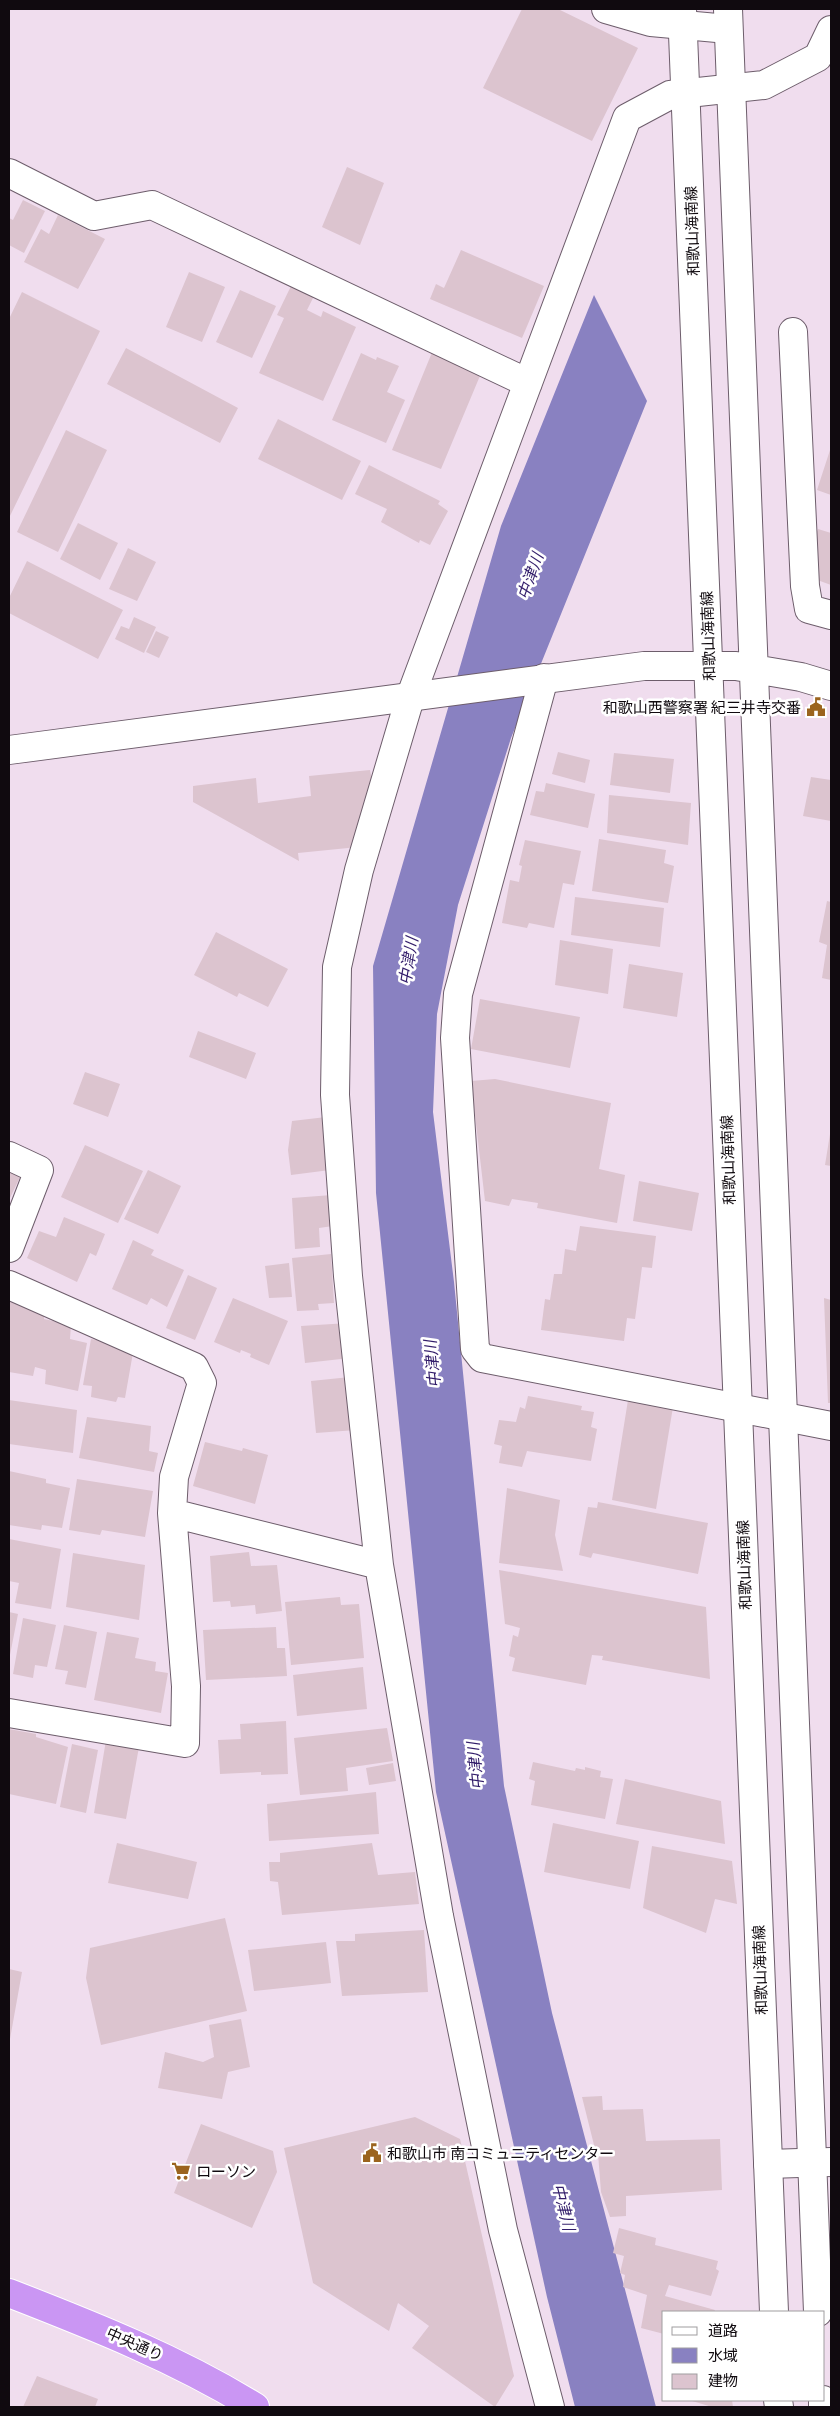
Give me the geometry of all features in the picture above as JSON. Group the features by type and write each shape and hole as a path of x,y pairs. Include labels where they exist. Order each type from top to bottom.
{"highway":[{"name":"中央通り","path":"9,2293 97,2327 166,2357 255,2407"}],"street":[{"path":"606,9 651,22 682,17 728,19 784,1416 822,2163 818,2311"},
{"name":"和歌山海南線","path":"682,17 774,2311"},
{"path":"550,2407 503,2230 439,1916 379,1565 348,1276 335,1094 337,967 359,870 410,698 627,118 670,95 764,85 818,57 831,30"},
{"path":"9,173 94,216 152,205 528,383"},
{"path":"793,332 805,586 809,609 831,616"},
{"path":"9,750 644,666 736,666 802,677 831,686"},
{"path":"544,678 458,994 455,1038 475,1349 482,1358 831,1426"},
{"path":"9,1156 39,1170 9,1248"},
{"path":"9,1285 194,1367 202,1382 174,1478 172,1513 186,1686 185,1743 9,1713"},
{"path":"172,1513 379,1565"},
{"path":"768,2164 822,2163"}],"water":[{"name":"中津川","path":"594,295 647,401 511,738 458,905 437,1014 433,1112 454,1282 504,1786 552,2013 656,2407 575,2407 547,2297 436,1792 376,1193 373,966 501,526"}],"building":[{"path":"522,9 558,9 638,48 592,141 483,88"},
{"path":"347,167 384,183 360,245 322,227"},
{"path":"23,200 45,211 24,253 9,245 9,218 13,220"},
{"path":"58,215 105,239 78,289 24,262 41,229 49,234"},
{"path":"461,250 544,286 522,338 430,299 436,284 444,288"},
{"path":"189,272 225,287 202,342 166,327"},
{"path":"291,286 314,296 307,310 321,317 323,311 356,327 323,401 259,373 284,318 277,315"},
{"path":"240,290 276,306 252,358 216,342"},
{"path":"22,292 100,331 9,518 9,319"},
{"path":"126,348 238,408 220,443 107,384"},
{"path":"433,350 482,371 441,469 392,450"},
{"path":"361,353 376,360 377,357 399,366 387,392 405,400 386,443 332,420"},
{"path":"278,419 361,461 342,500 258,459"},
{"path":"66,430 107,450 58,552 17,532"},
{"path":"831,447 831,495 817,490"},
{"path":"369,465 440,501 438,504 448,511 430,545 420,540 419,543 381,522 387,509 355,494"},
{"path":"78,523 118,543 100,580 60,559"},
{"path":"818,529 831,533 831,585 801,574"},
{"path":"128,548 156,562 137,601 109,589"},
{"path":"27,561 123,610 98,659 9,613 9,598"},
{"path":"134,617 156,627 144,653 115,639 121,626 129,629"},
{"path":"156,631 169,637 159,658 146,652"},
{"path":"558,752 590,760 585,783 552,774"},
{"path":"614,753 674,759 670,793 610,785"},
{"path":"370,770 374,790 358,847 298,853 299,861 193,802 193,786 256,778 258,803 311,796 309,776"},
{"path":"811,777 831,780 831,821 803,816"},
{"path":"546,783 595,794 588,828 530,815 536,791 544,792"},
{"path":"609,795 691,803 688,845 607,833"},
{"path":"599,839 666,850 664,863 674,866 668,903 592,891"},
{"path":"525,840 581,851 574,885 563,883 554,928 529,923 527,928 502,923 510,880 519,882 522,866 519,865"},
{"path":"575,897 664,908 660,947 571,935"},
{"path":"827,901 831,902 831,980 822,978 827,945 819,942"},
{"path":"216,932 288,969 268,1007 239,993 237,997 194,975"},
{"path":"560,940 613,949 608,994 555,985"},
{"path":"629,964 683,973 677,1017 623,1008"},
{"path":"480,999 580,1017 570,1068 471,1049"},
{"path":"198,1031 256,1053 246,1079 189,1057"},
{"path":"85,1072 120,1084 108,1117 73,1104"},
{"path":"495,1079 611,1103 599,1169 625,1175 617,1223 537,1208 538,1203 512,1199 509,1206 485,1201 471,1081"},
{"path":"326,1117 330,1170 291,1175 288,1150 292,1121"},
{"path":"831,1134 831,1166 825,1165"},
{"path":"85,1145 143,1171 118,1223 61,1197"},
{"path":"9,1170 21,1175 9,1200"},
{"path":"148,1170 181,1186 158,1234 124,1219"},
{"path":"639,1181 699,1193 692,1231 633,1221"},
{"path":"332,1195 333,1226 319,1228 320,1247 295,1249 292,1198"},
{"path":"64,1217 105,1234 96,1256 90,1253 77,1282 27,1258 39,1231 56,1237"},
{"path":"580,1226 656,1236 652,1268 642,1267 635,1319 627,1318 624,1341 541,1330 545,1299 550,1300 554,1274 562,1274 565,1249 576,1251"},
{"path":"133,1240 154,1250 151,1255 184,1270 167,1307 151,1298 147,1305 112,1289"},
{"path":"331,1254 334,1303 318,1304 319,1310 297,1311 292,1258"},
{"path":"289,1263 292,1297 269,1298 265,1266"},
{"path":"188,1275 217,1288 195,1340 166,1328"},
{"path":"9,1297 44,1308 44,1319 71,1325 70,1339 87,1343 78,1391 45,1384 46,1370 35,1367 33,1376 9,1372"},
{"path":"233,1298 288,1321 269,1365 250,1357 251,1354 241,1350 240,1353 214,1342"},
{"path":"824,1298 831,1300 831,1403 828,1403"},
{"path":"348,1323 350,1358 305,1363 301,1326"},
{"path":"91,1339 134,1347 125,1398 118,1397 116,1402 91,1397 92,1386 83,1385"},
{"path":"350,1377 356,1430 316,1433 311,1381"},
{"path":"528,1396 582,1406 581,1410 594,1412 591,1427 597,1429 591,1461 527,1451 522,1467 499,1463 502,1446 494,1444 499,1420 516,1422 520,1407 525,1409"},
{"path":"9,1400 77,1410 73,1453 9,1444"},
{"path":"628,1400 673,1407 656,1509 612,1500"},
{"path":"87,1417 151,1426 149,1451 158,1453 154,1472 79,1458"},
{"path":"205,1442 242,1451 243,1448 268,1455 255,1504 193,1486"},
{"path":"9,1471 46,1479 46,1483 70,1488 62,1528 42,1525 41,1530 9,1525"},
{"path":"77,1479 153,1491 145,1537 102,1530 100,1535 69,1530"},
{"path":"507,1488 560,1500 555,1535 563,1571 499,1563"},
{"path":"598,1502 708,1523 698,1574 593,1553 591,1558 579,1555 588,1507 597,1508"},
{"path":"9,1539 61,1549 51,1609 15,1603 19,1583 9,1581"},
{"path":"249,1552 251,1566 277,1565 282,1611 256,1614 255,1605 231,1607 230,1601 213,1602 210,1556"},
{"path":"73,1553 145,1565 139,1620 66,1607"},
{"path":"499,1570 706,1607 710,1679 602,1660 603,1656 592,1655 586,1685 512,1671 515,1658 509,1656 513,1635 518,1637 520,1628 505,1624"},
{"path":"340,1597 341,1605 359,1604 364,1658 291,1665 285,1602"},
{"path":"9,1612 18,1614 10,1655 9,1655"},
{"path":"23,1618 56,1625 47,1667 35,1665 33,1678 13,1674"},
{"path":"64,1625 97,1632 86,1688 65,1684 68,1671 55,1669"},
{"path":"276,1627 277,1648 285,1648 287,1676 206,1680 203,1630"},
{"path":"107,1632 139,1638 135,1658 156,1662 155,1671 168,1673 161,1713 94,1700"},
{"path":"363,1667 367,1709 297,1716 293,1675"},
{"path":"286,1721 288,1774 261,1775 261,1772 220,1774 218,1740 241,1739 240,1724"},
{"path":"387,1728 393,1761 346,1768 348,1791 300,1795 294,1738"},
{"path":"9,1729 36,1734 36,1737 68,1747 56,1804 9,1794"},
{"path":"106,1740 139,1747 126,1819 94,1813"},
{"path":"72,1744 98,1750 86,1813 60,1807"},
{"path":"533,1762 575,1771 576,1768 585,1770 585,1767 601,1771 600,1777 613,1779 605,1819 531,1805 535,1781 529,1779"},
{"path":"393,1763 396,1781 369,1785 366,1768"},
{"path":"625,1779 721,1801 725,1844 616,1824"},
{"path":"376,1792 379,1834 269,1841 267,1804"},
{"path":"553,1823 639,1841 630,1889 544,1872"},
{"path":"117,1843 197,1862 188,1899 108,1883"},
{"path":"372,1843 378,1875 415,1872 419,1904 282,1915 278,1882 270,1881 269,1862 280,1862 280,1853"},
{"path":"652,1846 732,1861 737,1904 715,1899 706,1933 643,1908"},
{"path":"225,1918 247,2011 101,2045 86,1978 90,1948"},
{"path":"424,1930 428,1992 342,1996 336,1941 355,1941 355,1934"},
{"path":"326,1942 331,1983 254,1991 248,1950"},
{"path":"9,1969 22,1972 10,2039 9,2039"},
{"path":"241,2019 250,2067 228,2072 222,2099 158,2088 165,2052 203,2062 214,2057 209,2025"},
{"path":"602,2096 603,2110 643,2109 646,2141 720,2139 722,2190 626,2196 626,2216 610,2217 601,2192 598,2153 596,2153 582,2097"},
{"path":"415,2117 460,2139 514,2376 495,2407 412,2348 429,2326 398,2303 389,2331 313,2283 284,2148"},
{"path":"201,2124 273,2151 277,2172 252,2228 174,2193"},
{"path":"619,2228 656,2238 655,2245 718,2261 716,2269 719,2271 711,2296 669,2285 665,2296 714,2311 662,2311 662,2333 641,2328 647,2295 623,2287 625,2275 620,2273 624,2256 613,2253"},
{"path":"37,2376 98,2399 95,2407 23,2407"},
{"path":"692,2401 732,2401 733,2407 712,2407"}],"place":[{"name":"和歌山西警察署 紀三井寺交番","path":"816,707"},
{"name":"和歌山市 南コミュニティセンター","path":"372,2153"},
{"name":"ローソン","path":"181,2171"}]}
